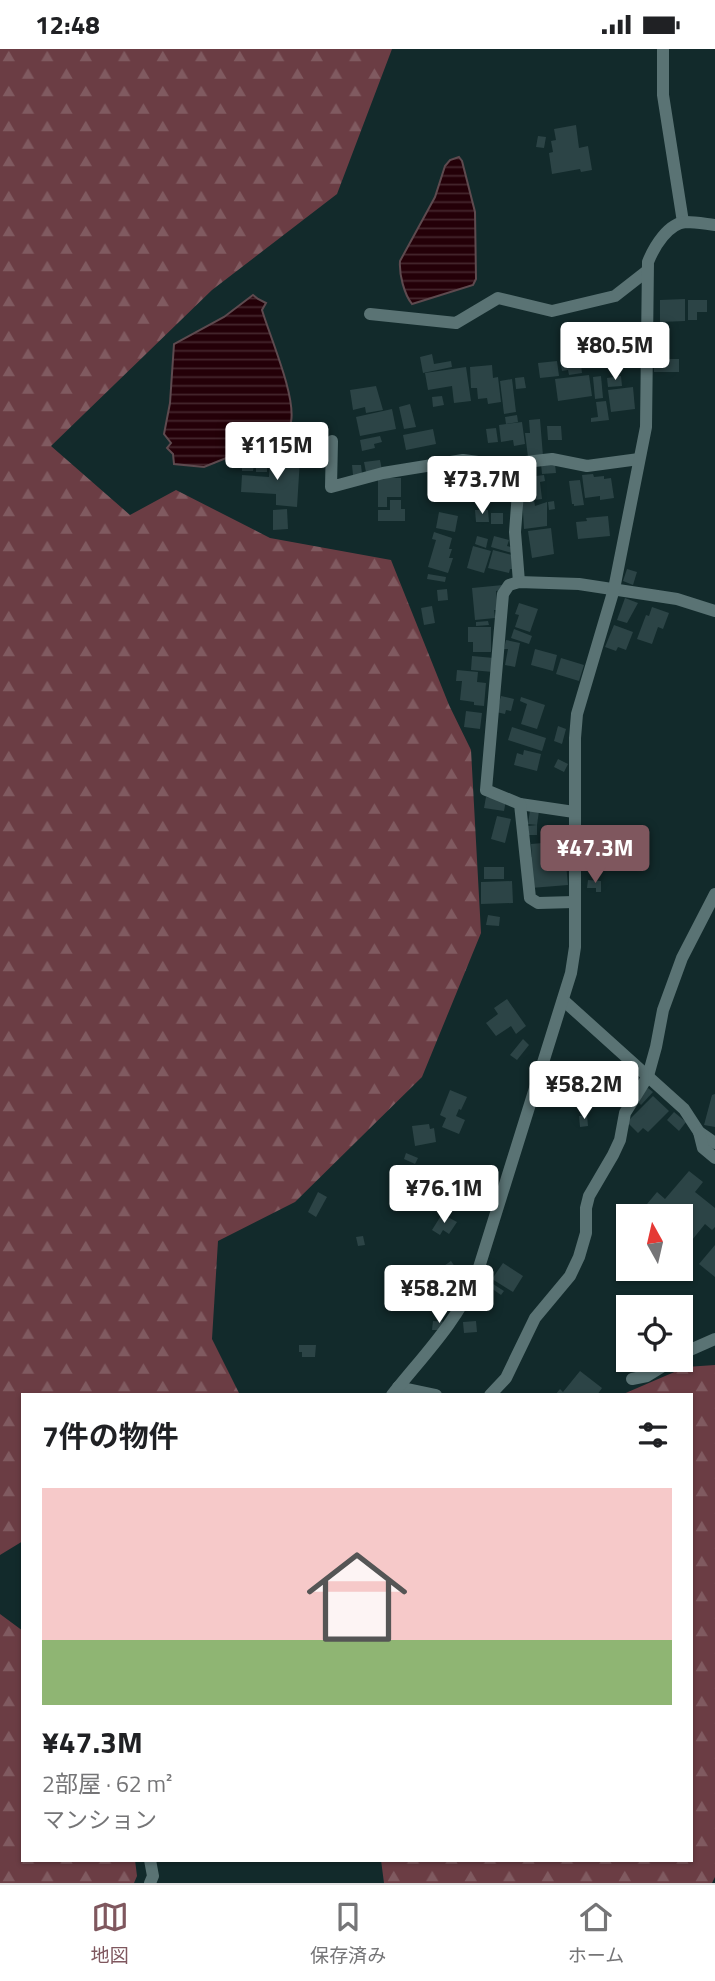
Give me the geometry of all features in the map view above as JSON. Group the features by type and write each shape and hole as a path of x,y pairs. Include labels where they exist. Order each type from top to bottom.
{"street":[{"path":"663,49 663,95 683,222"},
{"path":"395,1391 457,1316 472,1287 571,973 575,947 575,739 578,713 614,589 646,427 647,271 653,251 669,231 683,222 715,225"},
{"path":"370,314 456,323 498,298 552,311 615,296 647,271"},
{"path":"332,441 331,487 383,473 463,460 493,464 552,459 587,466 639,459"},
{"path":"517,463 519,479 515,532 519,582"},
{"path":"574,812 520,804 486,790 503,594 509,585 519,582 579,584 677,599 715,611"},
{"path":"520,804 530,898 538,903 575,902"},
{"path":"492,1393 506,1378 535,1318 570,1276 579,1257 586,1233 589,1196 620,1140 625,1113 648,1076 667,997 682,958 715,894"},
{"path":"563,1000 684,1109 699,1132 703,1148 715,1158"},
{"path":"699,1132 715,1143"},
{"path":"693,1349 715,1339"},
{"path":"632,1379 654,1372"},
{"path":"395,1391 416,1393"},
{"path":"150,1862 153,1876 150,1883"}],"green space":[{"path":"0,49 392,49 337,194 212,290 51,446 130,515 176,490 270,538 391,560 449,705 471,750 481,933 422,1077 295,1202 218,1241 212,1339 239,1393 21,1393 21,1542 0,1555"},
{"path":"715,1365 715,1877 712,1883 384,1883 381,1862 693,1862 693,1393 626,1393 674,1372 693,1372 693,1367"},
{"path":"0,1614 21,1630 21,1862 135,1862 137,1876 134,1883 0,1883"}],"shaded area":[{"path":"459,157 475,212 476,279 473,285 412,304 403,284 400,261 435,197 445,166 450,160"},
{"path":"253,295 266,303 262,310 290,397 291,422 251,448 204,467 174,464 173,454 167,448 171,443 164,434 170,403 174,344 224,317"}],"building":[{"path":"576,125 579,148 588,146 592,170 581,172 580,169 552,174 549,153 553,152 551,141 556,140 554,129"},
{"path":"538,136 546,137 544,148 536,147"},
{"path":"685,299 685,321 660,322 660,300"},
{"path":"688,300 707,300 707,312 697,312 697,320 688,320"},
{"path":"432,354 434,364 451,361 452,367 423,373 420,357"},
{"path":"580,357 582,373 569,375 568,370 562,371 560,360"},
{"path":"654,359 679,359 679,372 654,372"},
{"path":"557,361 559,376 540,378 538,363"},
{"path":"492,365 493,378 498,377 501,402 488,404 487,398 478,399 477,388 471,388 470,367"},
{"path":"466,367 471,401 454,403 452,386 428,390 425,373"},
{"path":"589,375 592,396 558,401 555,379"},
{"path":"601,376 603,398 595,399 593,377"},
{"path":"621,376 622,386 608,387 607,378"},
{"path":"524,377 526,388 516,389 515,378"},
{"path":"512,379 516,412 504,414 500,381"},
{"path":"376,386 383,410 366,413 365,407 353,410 350,390"},
{"path":"633,387 635,409 611,412 608,390"},
{"path":"442,396 444,405 433,407 432,397"},
{"path":"606,401 609,420 591,422 591,418 598,417 596,402"},
{"path":"410,404 416,427 404,429 399,407"},
{"path":"392,409 396,429 360,436 356,417"},
{"path":"517,415 518,422 506,424 505,417"},
{"path":"540,419 543,456 528,457 525,433 530,433 529,420"},
{"path":"522,422 525,444 514,446 513,440 501,442 499,425"},
{"path":"547,426 561,426 562,440 548,440"},
{"path":"313,427 314,436 303,438 305,428"},
{"path":"496,428 498,442 488,443 486,429"},
{"path":"433,429 436,444 406,450 403,435"},
{"path":"380,436 382,442 374,444 375,448 362,451 360,440"},
{"path":"315,449 315,459 302,460 302,456 289,456 289,450"},
{"path":"270,457 300,459 297,507 276,505 276,494 241,492 242,475 269,477"},
{"path":"256,460 267,460 267,472 256,472"},
{"path":"380,460 382,470 366,472 364,462"},
{"path":"242,464 254,464 253,471 242,471"},
{"path":"541,464 555,464 556,473 542,474"},
{"path":"352,465 361,465 362,474 353,475"},
{"path":"451,466 452,478 435,480 434,468"},
{"path":"505,467 505,484 486,485 486,468"},
{"path":"506,467 515,467 516,479 507,479"},
{"path":"593,474 594,477 611,478 614,498 585,498 582,475"},
{"path":"544,475 545,481 540,482 542,499 534,500 535,506 547,502 547,526 524,529 521,478"},
{"path":"378,478 401,478 401,497 387,497 387,507 378,507"},
{"path":"457,480 458,501 440,501 440,497 437,497 436,481"},
{"path":"580,480 584,505 574,506 569,481"},
{"path":"390,500 401,500 401,509 405,509 405,521 378,521 378,510 390,510"},
{"path":"554,501 555,509 549,510 548,502"},
{"path":"287,509 288,529 273,530 273,510"},
{"path":"475,510 488,510 489,522 476,522"},
{"path":"439,512 458,516 455,532 436,528"},
{"path":"491,513 503,513 503,524 491,524"},
{"path":"608,516 610,536 578,539 576,522"},
{"path":"551,528 554,554 532,558 528,531"},
{"path":"434,532 452,538 449,558 453,558 448,573 428,567 436,540 432,539"},
{"path":"477,536 488,539 486,548 475,544"},
{"path":"494,536 509,540 507,546 514,548 512,553 491,547"},
{"path":"473,546 491,551 484,573 467,568"},
{"path":"493,550 512,555 513,569 510,569 509,573 488,568"},
{"path":"627,569 637,572 633,585 623,581"},
{"path":"428,574 446,577 445,582 427,579"},
{"path":"503,585 503,590 496,591 498,610 494,610 495,618 475,620 472,588"},
{"path":"447,589 448,600 438,601 437,590"},
{"path":"625,598 638,603 627,623 617,620"},
{"path":"519,603 538,609 530,632 515,627 519,615 515,614"},
{"path":"432,606 435,623 424,625 421,608"},
{"path":"652,607 669,613 663,629 658,627 652,644 637,639"},
{"path":"488,621 489,625 476,626 476,622"},
{"path":"614,625 633,632 626,650 618,647 616,651 605,647"},
{"path":"468,627 491,627 491,652 473,652 473,642 468,642"},
{"path":"514,629 532,636 529,644 511,638"},
{"path":"506,640 520,643 515,667 505,665 508,649 504,649"},
{"path":"535,649 557,655 553,671 531,665"},
{"path":"472,656 494,658 493,672 471,670"},
{"path":"561,658 584,665 579,681 556,674"},
{"path":"457,670 478,672 477,682 486,683 484,706 460,700 462,681 456,681"},
{"path":"501,696 514,699 511,711 506,710 505,714 496,712"},
{"path":"521,697 545,705 537,729 521,724 527,704 520,701"},
{"path":"466,711 482,713 480,729 464,727"},
{"path":"558,726 566,729 562,744 554,741"},
{"path":"512,727 546,738 542,751 508,740"},
{"path":"524,750 541,754 537,771 514,765 517,753 523,755"},
{"path":"558,759 568,764 564,772 554,767"},
{"path":"486,797 506,800 504,811 484,808"},
{"path":"530,810 539,811 537,825 528,824"},
{"path":"497,816 511,819 505,843 491,839"},
{"path":"537,825 537,835 529,835 528,826"},
{"path":"554,842 556,864 566,864 568,885 531,888 528,858 532,857 531,844"},
{"path":"484,867 504,867 504,879 484,879"},
{"path":"588,880 601,881 601,892 596,892 596,888 587,888"},
{"path":"512,881 513,903 481,904 481,882"},
{"path":"488,915 500,917 499,926 486,925"},
{"path":"507,999 526,1026 516,1034 511,1026 496,1036 486,1023 498,1014 494,1008"},
{"path":"523,1039 529,1045 517,1060 510,1055"},
{"path":"548,1084 562,1088 558,1101 544,1097"},
{"path":"648,1088 653,1092 641,1105 636,1100"},
{"path":"567,1089 577,1092 572,1105 562,1102"},
{"path":"450,1090 467,1097 456,1116 465,1120 459,1134 442,1127 446,1118 440,1115"},
{"path":"715,1094 715,1127 704,1125 712,1095"},
{"path":"653,1096 669,1111 648,1132 643,1128 638,1133 627,1122"},
{"path":"674,1112 686,1122 679,1131 667,1120"},
{"path":"587,1115 588,1126 580,1127 579,1116"},
{"path":"429,1124 430,1129 434,1128 436,1142 415,1146 412,1126"},
{"path":"406,1153 418,1158 415,1164 404,1159"},
{"path":"689,1171 703,1182 695,1192 715,1208 715,1227 712,1230 705,1224 693,1239 693,1204 647,1204 657,1192 665,1199"},
{"path":"456,1188 465,1190 463,1200 454,1199"},
{"path":"318,1192 327,1197 316,1217 308,1212"},
{"path":"442,1214 457,1222 449,1234 443,1230 440,1235 432,1230"},
{"path":"363,1236 365,1245 358,1246 356,1237"},
{"path":"715,1245 715,1277 699,1264"},
{"path":"451,1261 464,1280 457,1285 454,1279 430,1295 428,1292 421,1296 416,1289 423,1285 421,1282"},
{"path":"503,1263 523,1276 513,1292 492,1279"},
{"path":"490,1282 504,1291 501,1295 488,1286"},
{"path":"433,1321 448,1322 442,1330 432,1330"},
{"path":"476,1321 477,1332 464,1333 463,1322"},
{"path":"299,1345 316,1345 315,1357 302,1357"},
{"path":"580,1371 602,1388 598,1393 557,1393 560,1389 563,1392"}]}
